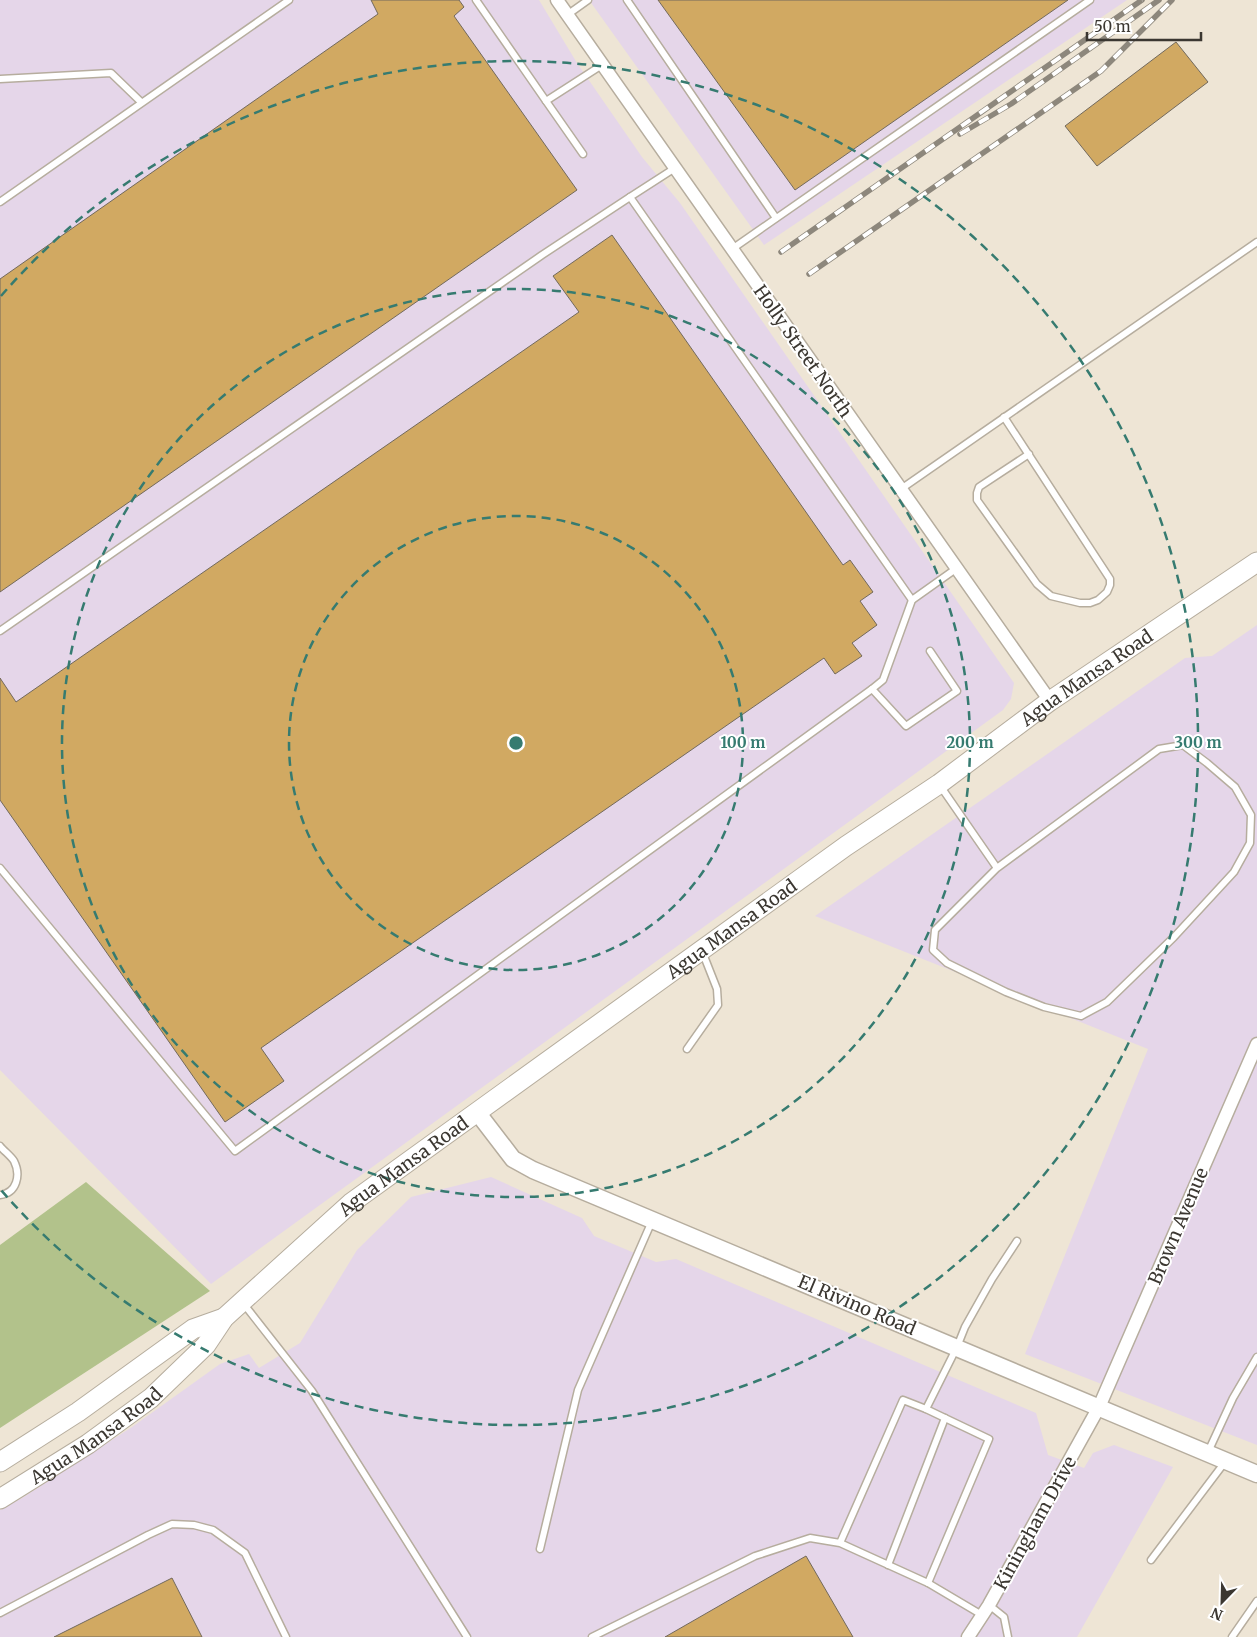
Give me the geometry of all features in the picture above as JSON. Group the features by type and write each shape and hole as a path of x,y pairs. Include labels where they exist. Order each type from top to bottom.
{"main road":[{"name":"Agua Mansa Road","path":"0,1499 88,1444 151,1398 206,1346 224,1318 351,1203 846,846 938,784 1050,702 1257,562"},
{"name":"Agua Mansa Road","path":"0,1462 78,1412 193,1328 224,1318"}],"street":[{"name":"Holly Street North","path":"557,0 1050,702"},
{"name":"Brown Avenue","path":"1099,1407 1257,1044"},
{"name":"El Rivino Road","path":"477,1112 513,1159 533,1170 1257,1474"},
{"name":"Kiningham Drive","path":"968,1637 986,1610 1099,1407"}],"lane":[{"path":"0,202 288,0"},
{"path":"476,0 584,154"},
{"path":"568,15 588,0"},
{"path":"627,0 776,218"},
{"path":"732,249 1090,0"},
{"path":"546,101 602,65"},
{"path":"0,80 111,73 141,102"},
{"path":"0,631 542,255 675,168"},
{"path":"630,197 912,600"},
{"path":"901,489 1257,242"},
{"path":"1004,417 1030,454 1110,578 1107,592 1098,600 1080,603 1051,596 1037,584 977,500 979,487 1030,454"},
{"path":"0,868 235,1151 872,689 883,680 912,600 956,568"},
{"path":"872,689 906,726 957,691 930,651"},
{"path":"1183,745 1208,763 1235,787 1251,815 1250,843 1234,872 1174,937 1107,1002 1081,1016 1044,1007 1006,992 947,963 933,950 935,930 997,868 1159,749 1183,745"},
{"path":"938,784 997,868"},
{"path":"687,1049 718,1005 718,989 702,950"},
{"path":"0,1146 13,1160 18,1174 13,1190 0,1195"},
{"path":"540,1549 578,1390 652,1220"},
{"path":"926,1409 958,1347 965,1328 1017,1241"},
{"path":"242,1302 312,1391 467,1637"},
{"path":"1208,1453 1234,1398 1257,1356"},
{"path":"840,1543 903,1400 926,1409 989,1439 928,1583"},
{"path":"888,1565 945,1418"},
{"path":"1151,1560 1226,1461"},
{"path":"0,1613 156,1531 172,1524 194,1525 213,1530 245,1553 286,1637"},
{"path":"592,1637 755,1556 810,1538 840,1543 1004,1617 1008,1637"},
{"path":"1232,1637 1257,1601"}],"shaded area":[{"path":"0,0 539,0 577,63 642,157 680,203 1014,683 1011,699 1003,710 211,1284 0,1070"},
{"path":"589,0 1127,0 764,245"},
{"path":"1257,625 1257,1445 1025,1354 1148,1049 815,916 1185,658 1212,656"},
{"path":"491,1177 582,1218 594,1236 656,1262 676,1259 1036,1413 1048,1455 1084,1468 1093,1453 1114,1445 1173,1467 1077,1637 0,1637 0,1510 22,1498 132,1427 220,1364 249,1354 259,1368 300,1343 357,1250 411,1197"}],"green space":[{"path":"86,1182 210,1291 0,1428 0,1245"}],"building":[{"path":"371,0 459,0 464,7 454,16 577,190 0,592 0,279 378,14"},
{"path":"658,0 1068,0 795,190"},
{"path":"1176,42 1208,82 1097,166 1065,126"},
{"path":"612,235 843,565 850,560 873,592 860,601 877,625 852,643 862,656 835,674 824,658 261,1048 284,1081 225,1122 0,800 0,678 16,702 579,312 553,276"},
{"path":"806,1556 853,1637 665,1637"},
{"path":"172,1578 202,1637 54,1637"}],"railway":[{"path":"781,252 1142,0"},
{"path":"960,134 1011,104 1159,0"},
{"path":"809,274 1101,71 1172,0"}]}
